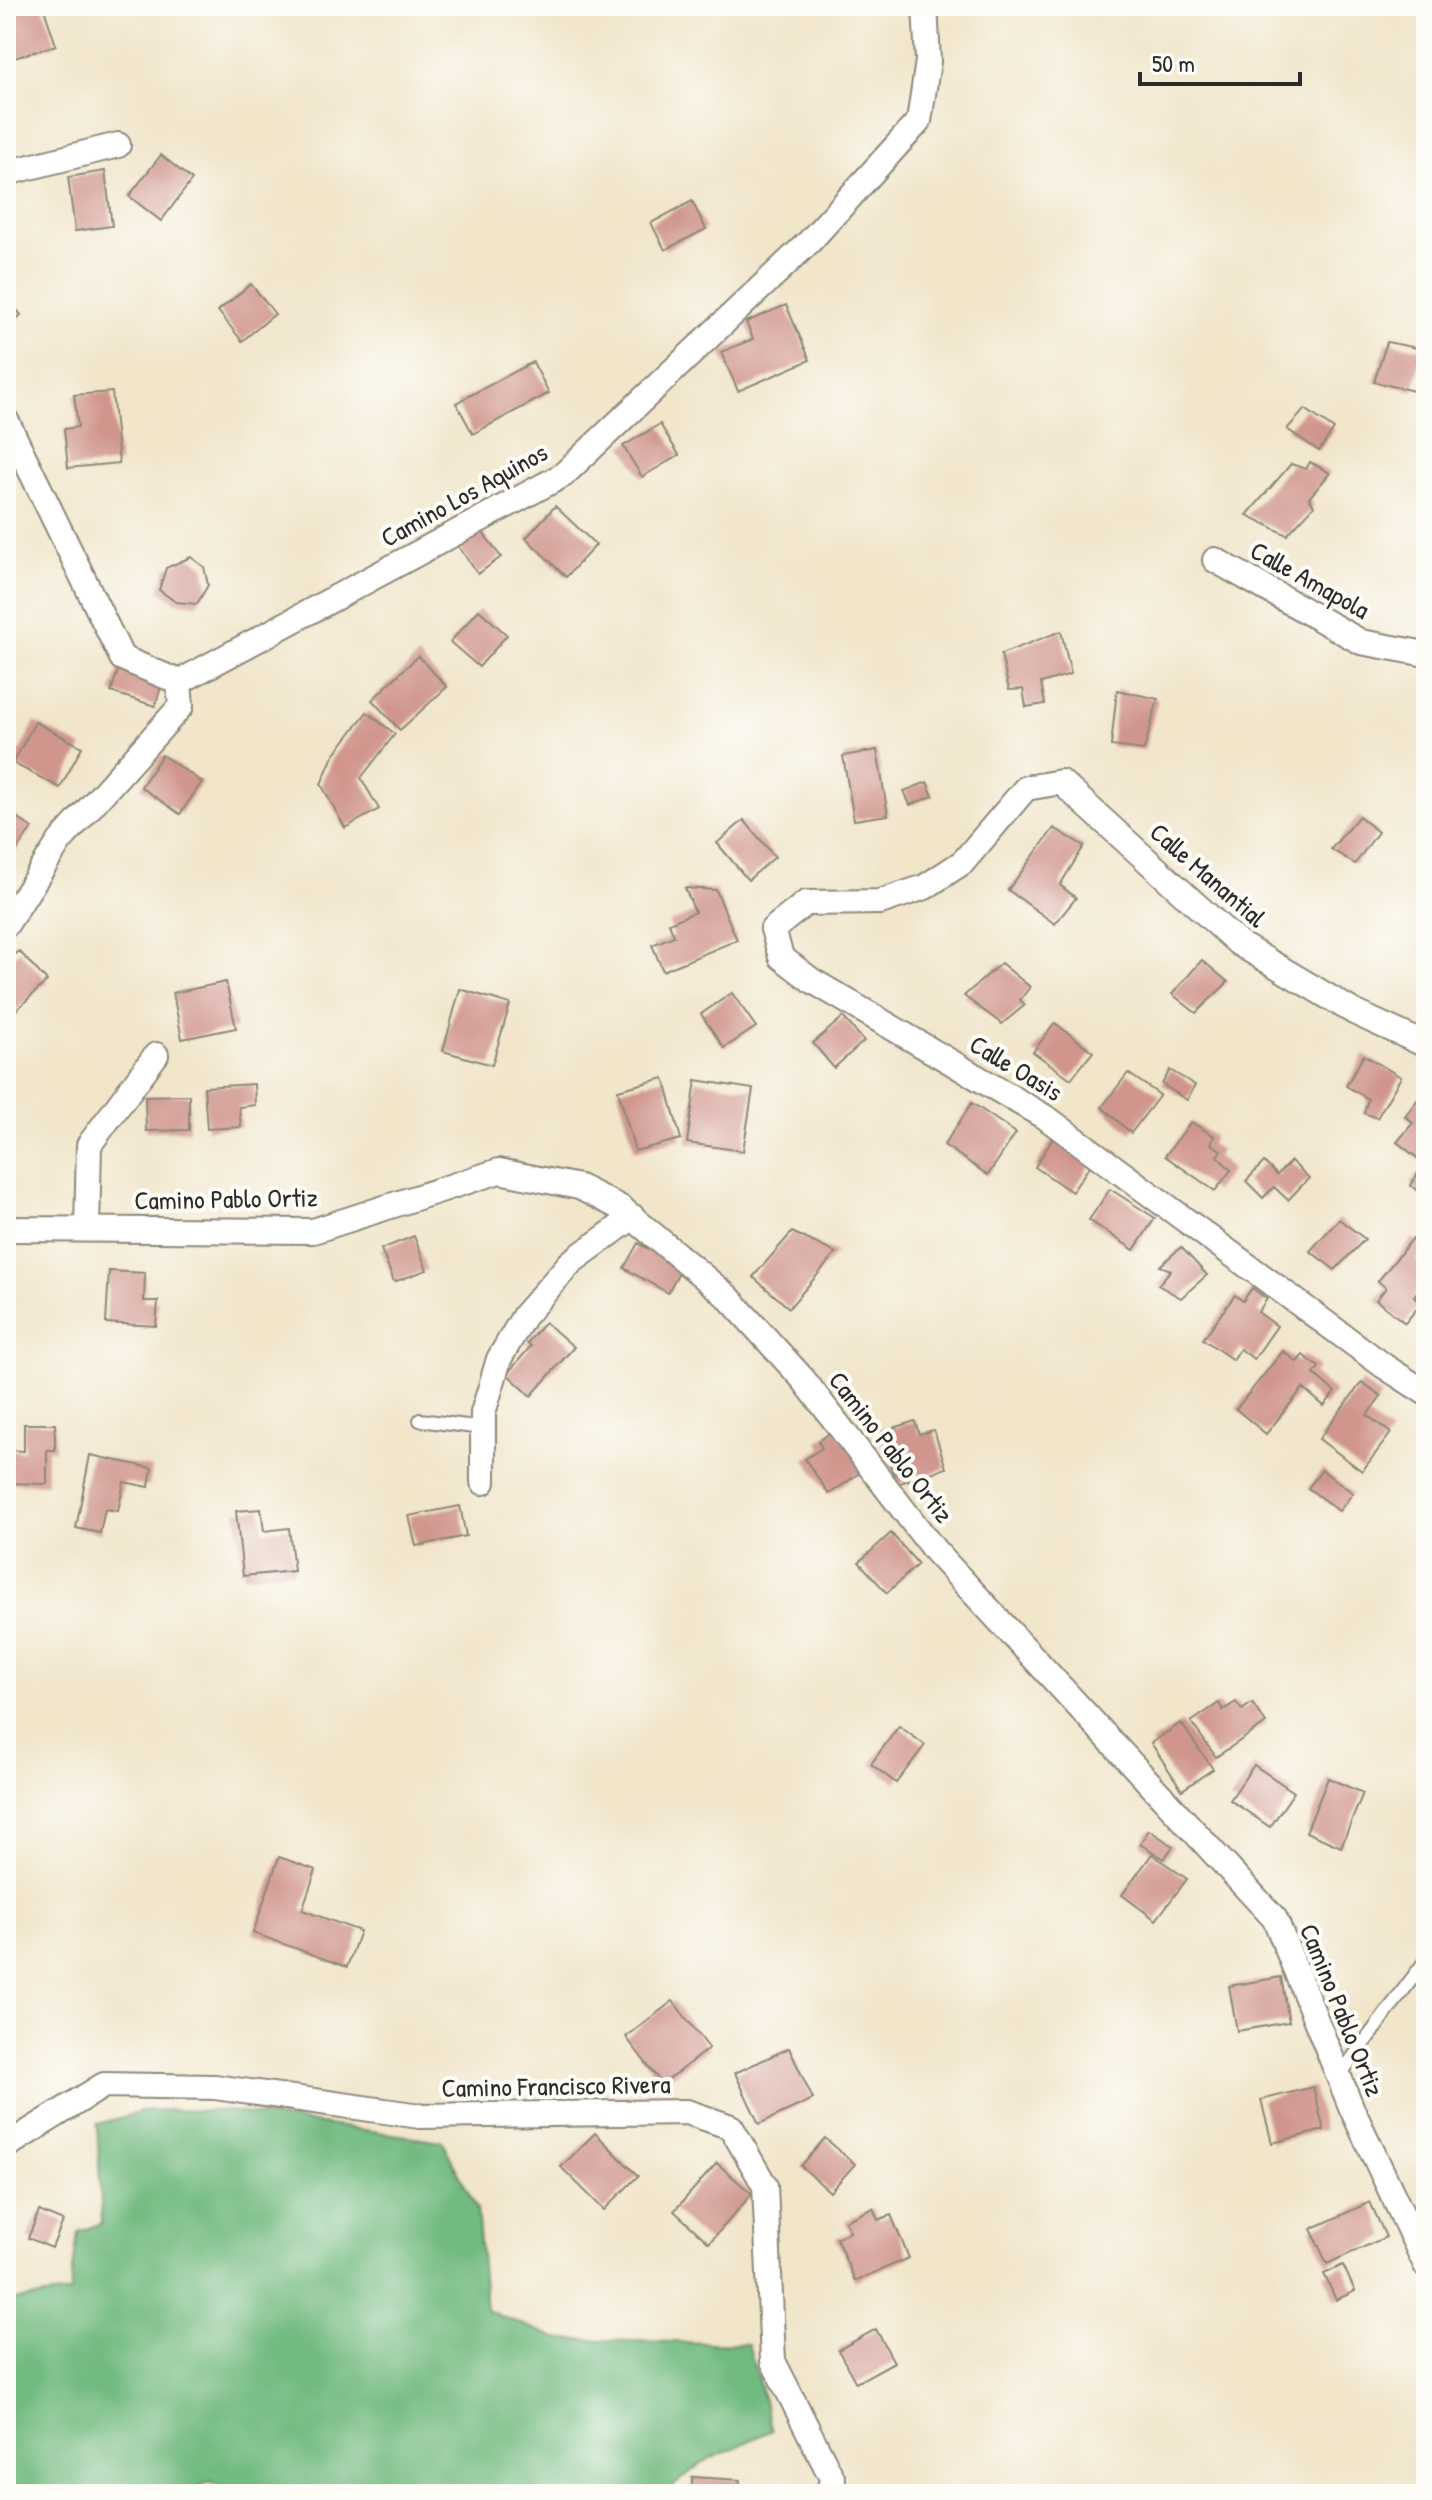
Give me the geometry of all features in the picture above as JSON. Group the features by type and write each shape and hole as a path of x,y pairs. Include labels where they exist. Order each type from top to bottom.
{"street":[{"name":"Camino Los Aquinos","path":"179,682 563,475 810,241 919,121 928,61 925,6"},
{"path":"6,173 118,145"},
{"path":"6,420 122,658 179,682 181,706 60,841 6,925"},
{"name":"Calle Amapola","path":"1215,560 1361,642 1426,654"},
{"name":"Calle Manantial","path":"978,844 1026,788 1061,782 1238,943 1354,1012 1426,1045"},
{"name":"Calle Oasis","path":"978,844 963,862 925,887 880,902 806,903 773,929 781,957 811,980 1048,1119 1384,1366 1426,1393"},
{"path":"87,1229 89,1145 156,1055"},
{"name":"Camino Pablo Ortiz","path":"6,1229 313,1231 499,1171 579,1187 633,1217 728,1297 814,1392 935,1551 1275,1919 1339,2076 1426,2265"},
{"path":"483,1482 483,1413 499,1359 524,1316 571,1262 633,1217"},
{"name":"Camino Francisco Rivera","path":"6,2146 104,2085 215,2087 420,2116 687,2112 731,2127 765,2186 773,2361 833,2480 827,2494"}],"lane":[{"path":"420,1420 482,1428"},
{"path":"1339,2076 1426,1960"}],"green space":[{"path":"149,2110 228,2111 442,2141 477,2209 486,2310 559,2339 748,2344 772,2430 700,2464 664,2494 233,2494 211,2481 184,2494 6,2494 6,2301 70,2293 78,2232 102,2223 97,2124"}],"building":[{"path":"6,6 43,6 56,45 11,59 6,44"},
{"path":"161,155 192,180 161,221 129,196"},
{"path":"105,171 112,226 75,231 68,177"},
{"path":"692,201 706,229 665,250 651,223"},
{"path":"251,284 275,314 242,341 218,311"},
{"path":"6,297 21,315 6,328"},
{"path":"786,305 810,360 738,391 721,352 753,339 746,322"},
{"path":"6,334 14,343 6,351"},
{"path":"1387,342 1422,349 1414,391 1374,382"},
{"path":"533,362 549,393 473,434 456,403"},
{"path":"112,392 119,463 68,468 64,429 78,427 74,395"},
{"path":"1305,409 1334,429 1319,451 1287,429"},
{"path":"660,424 679,455 642,477 623,446"},
{"path":"1310,462 1330,473 1309,498 1314,506 1287,535 1247,515 1291,464 1306,469"},
{"path":"555,506 596,545 566,577 526,538"},
{"path":"481,530 501,557 478,574 458,546"},
{"path":"191,557 204,567 208,585 197,604 176,602 159,590 166,568"},
{"path":"479,610 507,635 479,667 450,642"},
{"path":"1061,631 1071,674 1041,683 1045,704 1026,707 1023,689 1009,690 1001,654"},
{"path":"418,656 447,687 400,730 372,700"},
{"path":"118,670 162,684 155,706 111,692"},
{"path":"1117,690 1158,699 1144,750 1111,746"},
{"path":"367,712 395,734 361,778 379,809 345,828 321,784 333,756"},
{"path":"35,722 82,747 60,788 13,763"},
{"path":"877,750 888,815 854,820 843,756"},
{"path":"162,755 202,782 180,814 141,787"},
{"path":"927,782 933,796 910,805 904,791"},
{"path":"6,810 32,828 6,865"},
{"path":"1359,816 1378,832 1355,864 1331,849"},
{"path":"744,820 775,857 748,880 717,843"},
{"path":"1054,828 1084,846 1060,885 1076,898 1055,924 1008,890"},
{"path":"685,888 716,890 737,940 663,971 652,945 674,936 669,923 695,912"},
{"path":"19,951 47,981 8,1018 6,963"},
{"path":"1202,960 1228,982 1196,1013 1172,994"},
{"path":"1001,963 1030,987 1020,1000 1025,1005 1002,1024 964,996"},
{"path":"226,982 236,1028 182,1039 173,993"},
{"path":"460,989 510,1004 492,1065 443,1051"},
{"path":"732,993 756,1027 724,1048 701,1014"},
{"path":"843,1017 864,1041 834,1068 813,1043"},
{"path":"1055,1023 1093,1052 1071,1079 1033,1052"},
{"path":"1364,1055 1401,1077 1377,1118 1364,1113 1368,1099 1346,1086"},
{"path":"1170,1070 1195,1085 1187,1100 1162,1084"},
{"path":"1128,1073 1160,1095 1131,1133 1102,1107"},
{"path":"664,1078 681,1139 635,1151 618,1090"},
{"path":"696,1080 753,1089 743,1151 687,1143"},
{"path":"254,1084 255,1105 239,1107 241,1127 207,1129 204,1087"},
{"path":"189,1095 189,1130 146,1131 145,1096"},
{"path":"1421,1095 1426,1098 1426,1196 1410,1185 1425,1164 1397,1142 1413,1123 1405,1116"},
{"path":"972,1103 1016,1133 988,1175 944,1145"},
{"path":"1191,1122 1214,1136 1211,1144 1221,1150 1217,1156 1231,1170 1215,1191 1165,1156"},
{"path":"1053,1138 1091,1164 1072,1192 1035,1167"},
{"path":"1291,1161 1309,1178 1288,1200 1274,1187 1263,1198 1246,1181 1264,1162 1277,1175"},
{"path":"1110,1189 1155,1218 1134,1250 1089,1220"},
{"path":"1339,1219 1365,1239 1335,1270 1310,1251"},
{"path":"792,1232 836,1253 789,1308 753,1277"},
{"path":"414,1236 427,1270 394,1282 381,1249"},
{"path":"1413,1238 1426,1248 1417,1260 1426,1267 1426,1281 1414,1296 1420,1305 1405,1323 1376,1300 1386,1288 1378,1281"},
{"path":"638,1243 682,1267 668,1293 624,1268"},
{"path":"1181,1247 1207,1275 1181,1298 1158,1285 1171,1270 1160,1266"},
{"path":"109,1271 145,1273 144,1301 158,1301 156,1326 106,1323"},
{"path":"1252,1288 1267,1299 1258,1312 1277,1326 1254,1359 1240,1349 1233,1360 1203,1339 1235,1295 1243,1301"},
{"path":"545,1322 574,1347 531,1396 507,1374 531,1346 527,1343"},
{"path":"1283,1351 1297,1362 1303,1355 1319,1367 1314,1374 1335,1392 1324,1406 1303,1388 1266,1434 1236,1409"},
{"path":"1362,1382 1381,1396 1367,1415 1391,1433 1362,1471 1319,1439"},
{"path":"915,1421 919,1434 934,1430 946,1468 897,1484 880,1432"},
{"path":"24,1424 55,1424 55,1450 47,1450 47,1484 6,1483 6,1450 24,1451"},
{"path":"836,1429 864,1470 829,1494 805,1459 822,1448 818,1441"},
{"path":"90,1455 152,1468 149,1487 124,1482 118,1511 105,1509 100,1533 76,1528"},
{"path":"1322,1470 1353,1493 1339,1511 1308,1488"},
{"path":"460,1506 466,1536 416,1546 409,1516"},
{"path":"261,1509 264,1531 289,1528 294,1571 243,1576 236,1511"},
{"path":"891,1533 918,1564 887,1593 859,1562"},
{"path":"1236,1702 1242,1710 1252,1703 1266,1723 1216,1757 1191,1722 1219,1703 1223,1710"},
{"path":"1181,1723 1213,1769 1182,1790 1151,1743"},
{"path":"899,1726 925,1745 896,1783 871,1764"},
{"path":"1254,1765 1294,1792 1270,1827 1230,1800"},
{"path":"1328,1778 1363,1793 1341,1847 1306,1832"},
{"path":"1149,1830 1173,1846 1164,1859 1140,1844"},
{"path":"1152,1854 1187,1879 1156,1920 1122,1895"},
{"path":"279,1857 316,1870 302,1910 360,1931 347,1967 253,1933"},
{"path":"1281,1977 1289,2022 1237,2031 1229,1986"},
{"path":"673,2001 709,2048 662,2084 626,2037"},
{"path":"789,2048 813,2099 759,2124 735,2073"},
{"path":"1313,2087 1324,2130 1272,2143 1261,2100"},
{"path":"595,2133 638,2176 604,2210 561,2167"},
{"path":"825,2138 855,2164 830,2192 801,2166"},
{"path":"717,2163 752,2194 709,2243 674,2211"},
{"path":"1370,2202 1386,2237 1327,2264 1311,2229"},
{"path":"873,2208 878,2220 891,2215 909,2258 855,2281 836,2238 850,2232 845,2221"},
{"path":"39,2211 63,2221 52,2248 28,2238"},
{"path":"1343,2265 1355,2291 1336,2300 1324,2274"},
{"path":"876,2329 894,2362 856,2383 838,2350"},
{"path":"692,2477 740,2480 739,2494 692,2494"}]}
